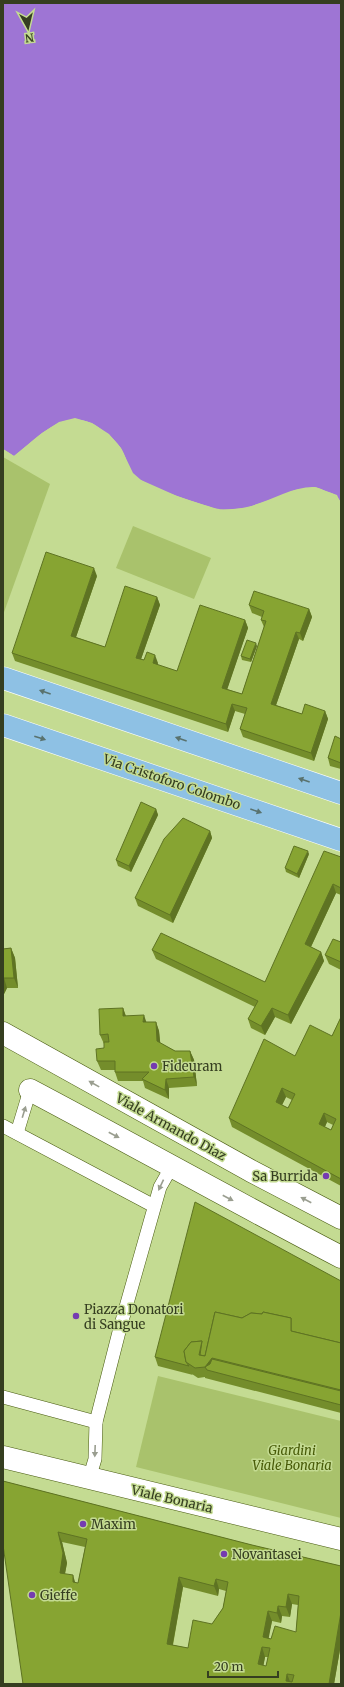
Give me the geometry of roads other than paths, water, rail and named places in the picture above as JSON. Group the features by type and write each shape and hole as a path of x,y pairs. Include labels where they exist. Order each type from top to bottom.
{"main road":[{"path":"3,678 341,793"},
{"name":"Via Cristoforo Colombo","path":"3,725 341,840"},
{"name":"Viale Armando Diaz","path":"3,1033 252,1171 341,1218"},
{"path":"30,1090 172,1166 200,1183 341,1257"},
{"name":"Viale Bonaria","path":"3,1457 341,1540"}],"lane":[{"path":"17,1133 30,1090"},
{"path":"3,1126 154,1206"},
{"path":"89,1479 95,1459 96,1422 120,1328 160,1187 172,1166"},
{"path":"3,1397 96,1422"}],"place":[{"name":"Fideuram","path":"154,1066"},
{"name":"Sa Burrida","path":"326,1176"},
{"name":"Piazza Donatori di Sangue","path":"76,1316"},
{"name":"Maxim","path":"83,1524"},
{"name":"Novantasei","path":"224,1554"},
{"name":"Gieffe","path":"32,1595"}],"park label":[{"name":"Giardini Viale Bonaria","path":"292,1458"}]}
